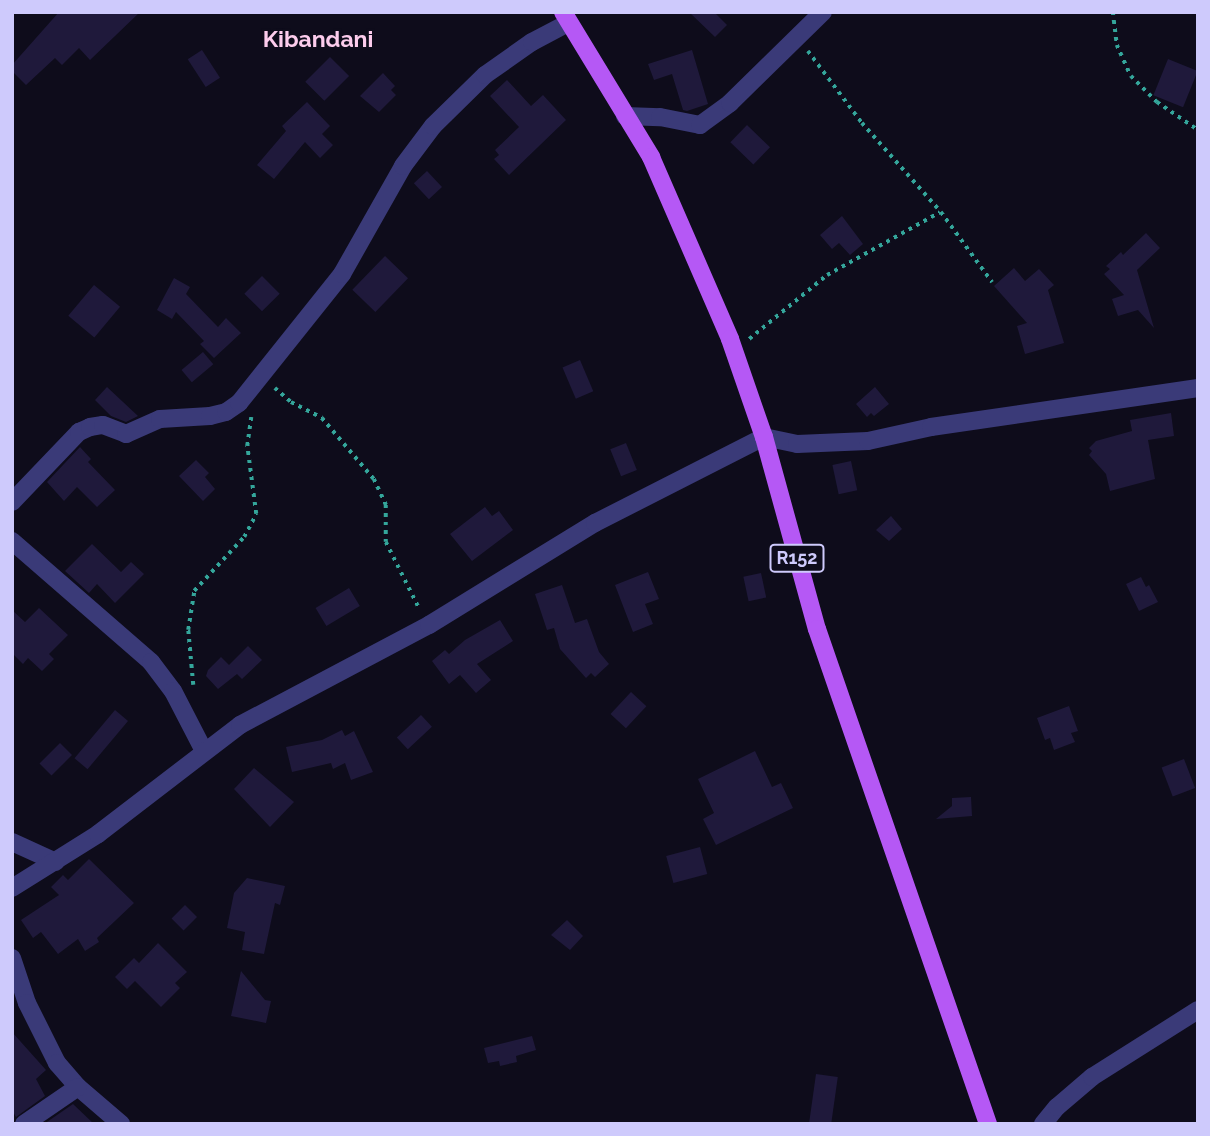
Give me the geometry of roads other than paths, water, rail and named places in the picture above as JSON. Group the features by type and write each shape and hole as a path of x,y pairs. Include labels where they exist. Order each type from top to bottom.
{"main road":[{"name":"R152","path":"565,18 651,157 734,352 764,437 817,629 988,1124"}],"street":[{"path":"625,116 660,117 699,125 730,103 823,12"},
{"path":"12,502 79,432 103,425 126,434 160,419 226,412 239,403 342,274 403,166 433,126 485,75 565,18"},
{"path":"12,888 56,862 136,806 240,725 429,625 595,523 764,437 797,444 868,441 945,425 1193,389 1198,372"},
{"path":"12,541 151,662 173,691 204,751"},
{"path":"12,842 56,862"},
{"path":"12,958 42,1038 57,1063 78,1087 121,1124"},
{"path":"1043,1124 1057,1107 1092,1077 1198,1010"},
{"path":"24,1124 78,1087"}],"district":[{"name":"Kibandani","path":"318,39"}]}
